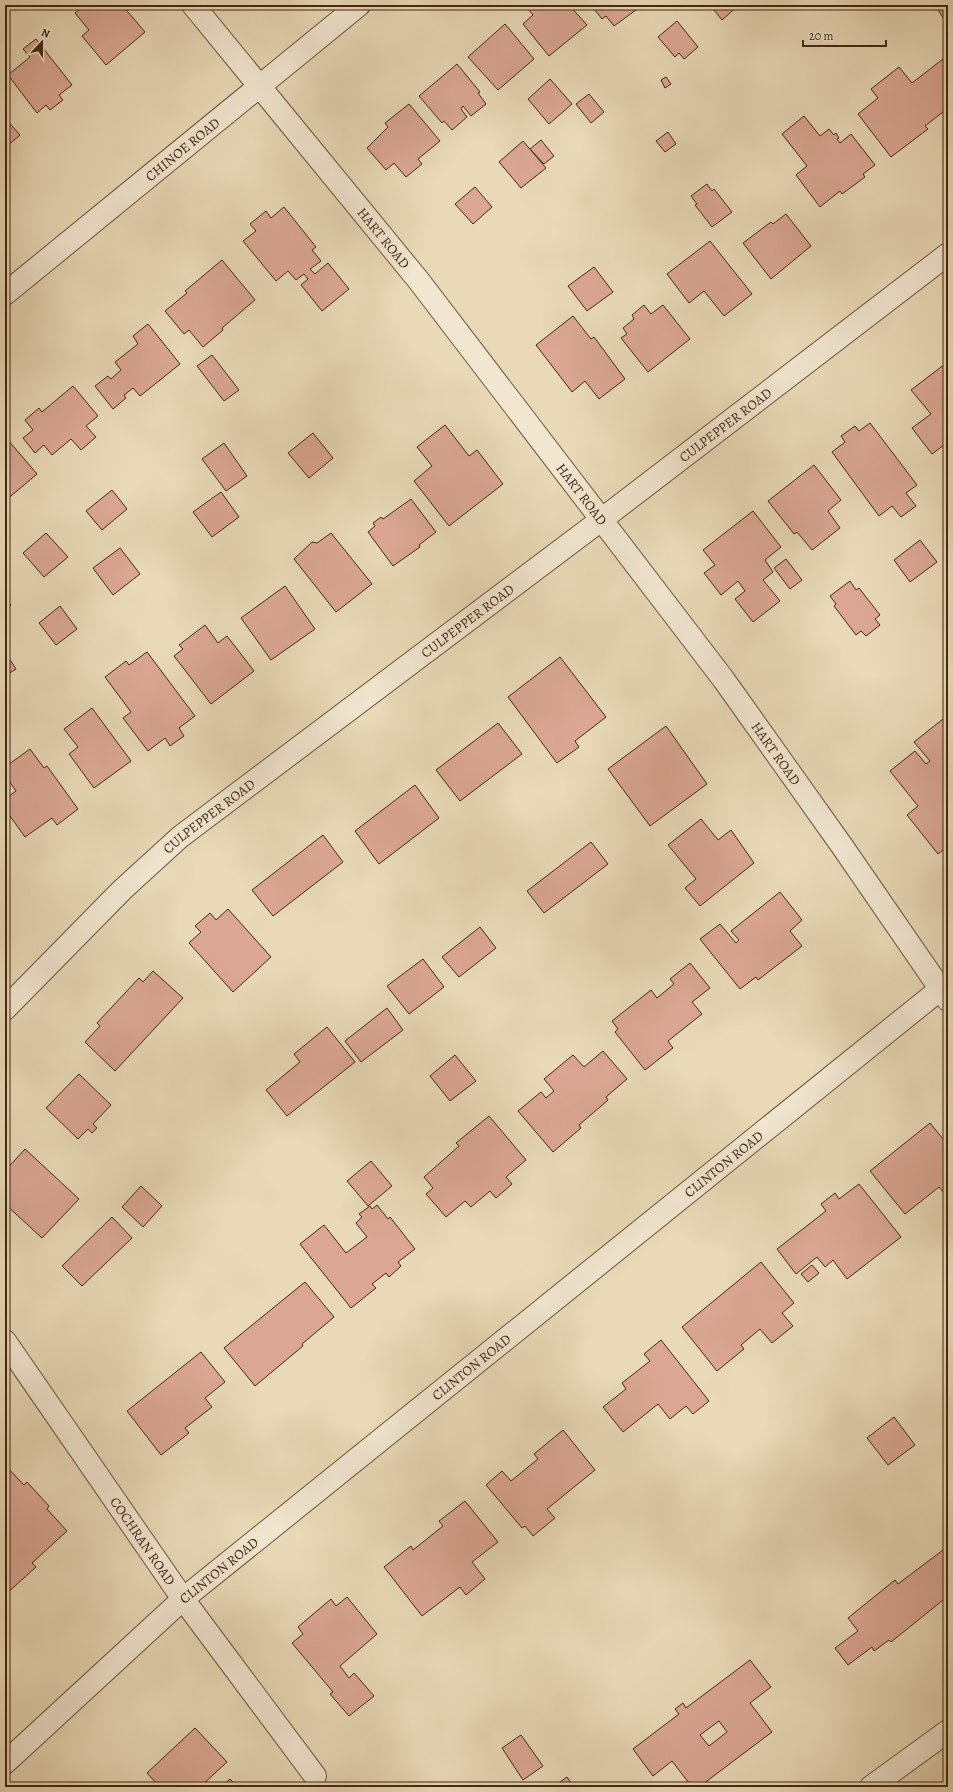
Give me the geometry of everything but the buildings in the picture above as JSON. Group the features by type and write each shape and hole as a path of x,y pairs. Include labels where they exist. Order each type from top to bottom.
{"street":[{"name":"HART ROAD","path":"193,5 419,281 724,680 946,991"},
{"name":"CHINOE ROAD","path":"5,294 359,5"},
{"name":"CULPEPPER ROAD","path":"5,1009 122,890 180,837 601,520 948,254"},
{"name":"CLINTON ROAD","path":"5,1763 184,1598 946,991"},
{"name":"COCHRAN ROAD","path":"5,1341 184,1598 314,1776"},
{"path":"871,1787 948,1731"}]}
